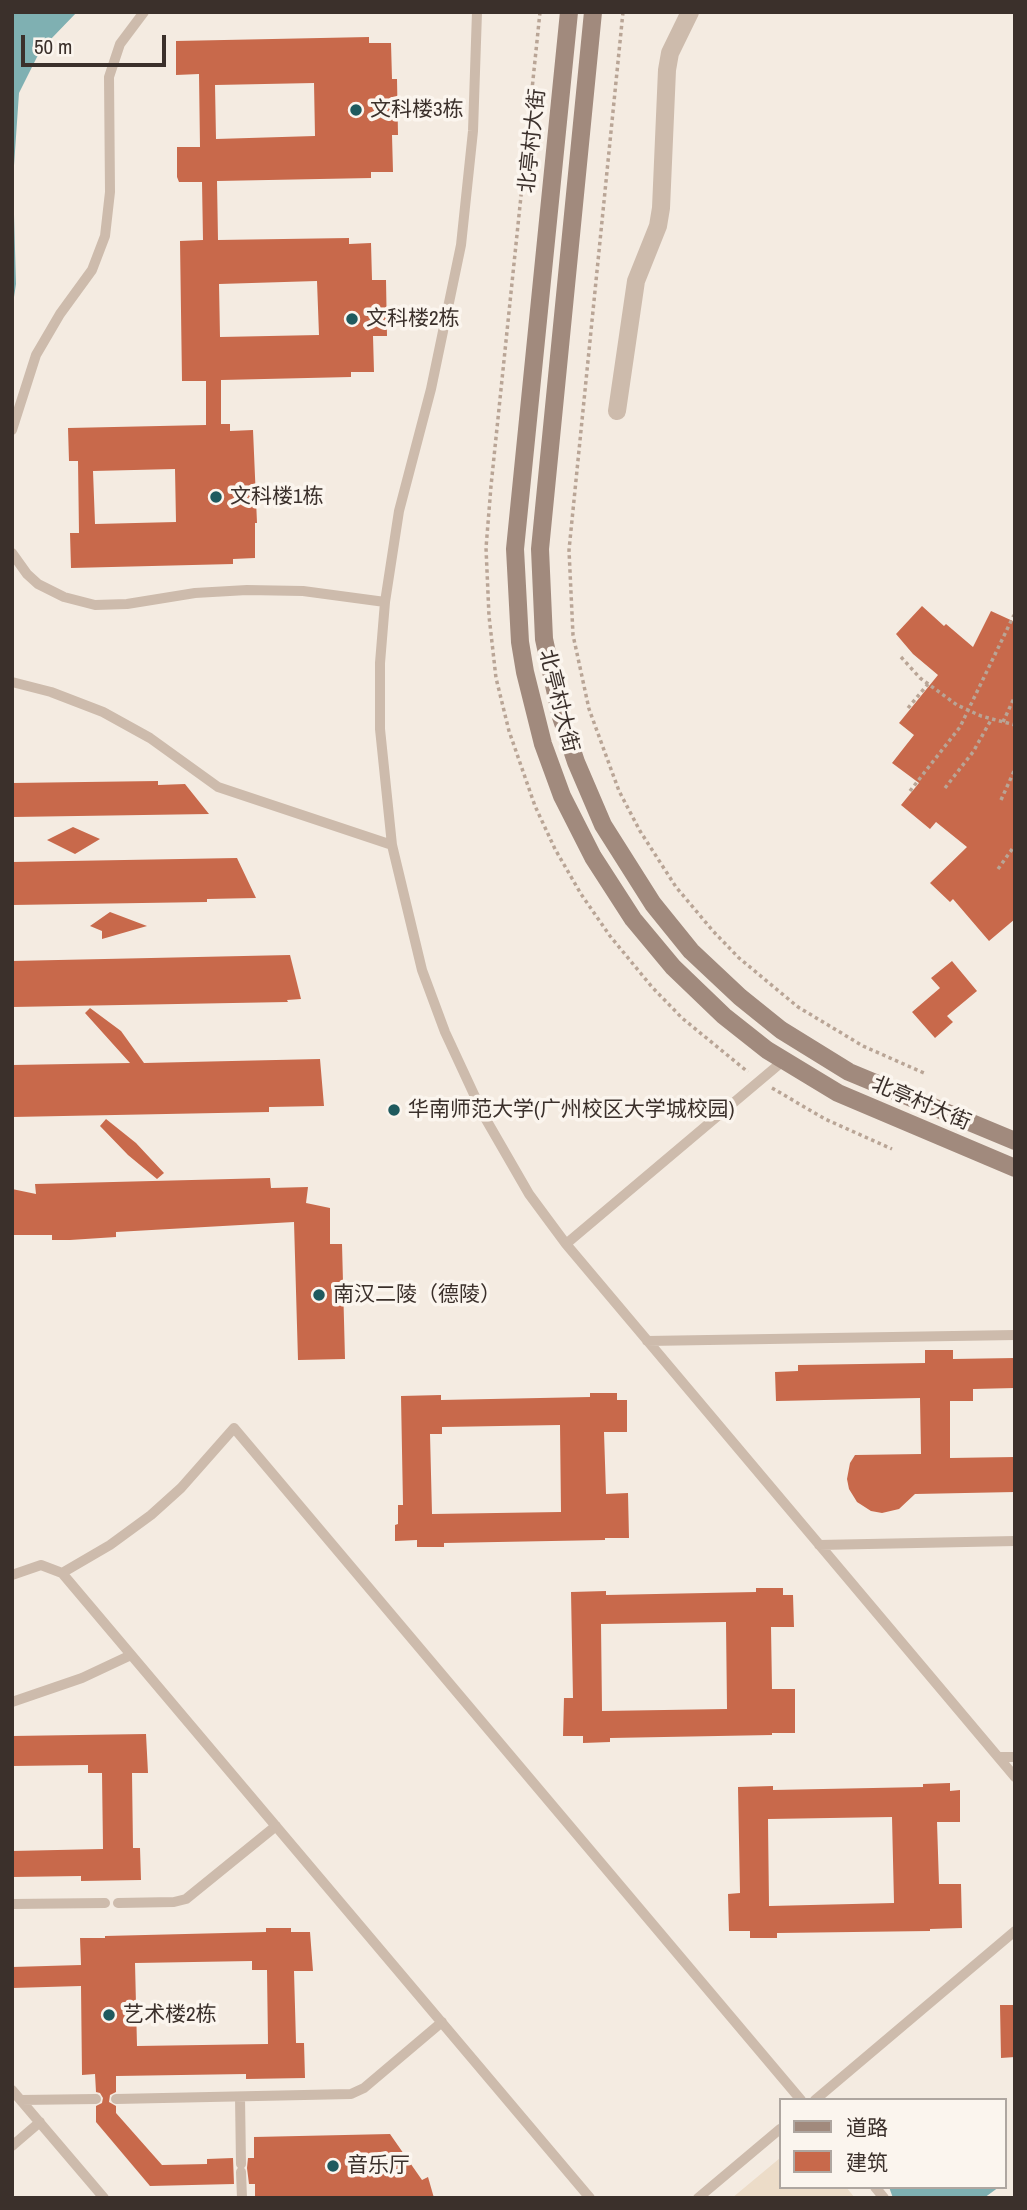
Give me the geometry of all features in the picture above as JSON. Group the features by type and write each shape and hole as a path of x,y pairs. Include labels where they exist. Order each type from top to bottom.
{"main road":[{"name":"北亭村大街","path":"569,12 515,549 520,642 525,672 543,744 562,796 618,899 654,946 702,997 767,1050 838,1093 865,1107 1015,1168"},
{"name":"北亭村大街","path":"593,12 540,549 546,648 561,717 576,762 603,825 653,904 691,951 740,997 781,1030 849,1072 1015,1141"}],"street":[{"path":"617,411 636,281 661,208 668,61 678,33 691,12"}],"lane":[{"path":"12,430 36,355 60,314 92,270 105,236 110,192 110,77 120,44 144,12"},
{"path":"477,12 473,131 461,245 431,389 399,511 385,602 380,663 380,729 392,845 422,970 464,1075 484,1116 529,1194 566,1244 1015,1777"},
{"path":"12,553 27,575 38,584 64,597 95,605 127,604 222,591 267,590 322,593 385,602"},
{"path":"12,682 51,692 103,712 150,738 218,787 392,845"},
{"path":"566,1244 783,1060"},
{"path":"647,1341 1015,1335"},
{"path":"62,1573 110,1545 151,1515 188,1481 234,1428 799,2098"},
{"path":"819,1545 1015,1541"},
{"path":"12,1575 41,1565 62,1573 590,2198"},
{"path":"12,1702 82,1678 131,1655"},
{"path":"998,1757 1015,1757"},
{"path":"118,1903 174,1902 186,1899 276,1826"},
{"path":"12,1905 105,1903"},
{"path":"817,2098 1015,1931"},
{"path":"116,2099 355,2093 442,2022"},
{"path":"12,2090 104,2198"},
{"path":"240,2097 242,2198"},
{"path":"21,2100 96,2099"},
{"path":"12,2146 40,2122"},
{"path":"698,2198 778,2131"}],"path":[{"path":"623,12 569,550 573,635 589,709 615,783 640,831 676,887 713,931 739,958 798,1007 863,1046 924,1073"},
{"path":"910,791 954,735 1014,615"},
{"path":"901,657 928,684 968,711 1015,725"},
{"path":"908,708 928,684"},
{"path":"1003,723 1015,695"},
{"path":"946,788 981,740 991,720"},
{"path":"1001,800 1015,769"},
{"path":"998,869 1015,845"},
{"path":"772,1088 825,1119 892,1149"}],"shaded area":[{"path":"778,2160 778,2189 848,2189 855,2198 732,2198"}],"water":[{"path":"12,12 77,12 37,57 19,93 13,180 16,284 12,310"},
{"path":"890,2189 996,2189 984,2198 893,2198"}],"building":[{"path":"369,37 369,43 391,43 392,79 397,79 398,135 392,135 393,172 371,172 371,178 217,181 218,240 349,238 349,244 371,243 372,280 386,280 387,336 373,336 374,372 351,372 351,377 221,380 221,424 230,424 230,431 253,430 257,523 255,558 233,559 233,564 71,568 70,533 79,533 78,461 69,461 68,428 206,425 206,381 182,381 180,241 203,240 202,182 179,182 177,177 177,147 200,147 199,74 176,75 176,41","holes":["314,83 315,136 216,139 215,85","317,281 319,335 220,337 219,284","175,469 176,522 95,524 93,471"]},
{"path":"922,606 973,647 991,611 1015,622 1015,919 989,941 953,899 950,902 930,883 967,847 936,822 930,829 901,805 919,783 892,763 914,735 899,723 938,675 913,654 896,634"},
{"path":"158,781 158,785 185,784 209,814 12,817 12,783"},
{"path":"73,827 100,839 75,854 47,840"},
{"path":"237,858 256,898 207,899 207,902 12,905 12,862"},
{"path":"110,912 147,926 102,939 102,931 90,926"},
{"path":"290,955 301,999 287,1000 288,1002 12,1007 12,961"},
{"path":"952,961 977,991 947,1016 953,1022 935,1038 912,1012 940,988 931,978"},
{"path":"90,1008 121,1031 144,1063 320,1059 324,1106 269,1107 269,1112 12,1117 12,1065 130,1063 85,1013"},
{"path":"106,1119 136,1143 164,1173 157,1179 128,1155 100,1126"},
{"path":"270,1178 271,1188 308,1187 306,1203 330,1208 330,1244 342,1244 345,1359 298,1360 294,1222 116,1232 116,1237 70,1240 52,1240 52,1235 12,1235 12,1189 36,1194 35,1184"},
{"path":"925,1350 953,1350 953,1359 1015,1358 1015,1388 973,1389 973,1401 950,1401 950,1458 1015,1457 1015,1492 915,1494 899,1509 882,1513 871,1511 857,1502 849,1489 847,1479 850,1463 855,1455 921,1454 920,1398 776,1401 775,1372 798,1371 798,1365 925,1363"},
{"path":"590,1393 617,1393 617,1400 627,1400 627,1432 604,1432 606,1494 628,1493 629,1538 444,1543 444,1547 417,1547 417,1540 395,1541 398,1505 403,1505 401,1396 441,1395 441,1400 590,1397","holes":["560,1425 561,1512 432,1514 430,1434 442,1434 442,1427"]},
{"path":"756,1588 783,1588 783,1595 793,1595 794,1627 771,1627 772,1689 795,1689 795,1733 610,1738 610,1742 583,1743 583,1736 563,1736 564,1698 573,1698 571,1592 606,1591 606,1595 756,1592","holes":["726,1622 727,1709 602,1711 601,1624"]},
{"path":"146,1734 148,1773 132,1773 133,1848 140,1848 141,1880 81,1881 81,1876 12,1877 12,1851 103,1849 102,1773 88,1773 88,1765 12,1766 12,1736"},
{"path":"950,1783 950,1791 960,1790 960,1822 937,1822 939,1884 961,1884 962,1928 930,1931 777,1933 777,1938 750,1938 750,1931 729,1931 728,1894 740,1893 738,1787 773,1786 773,1790 923,1787 923,1784","holes":["892,1817 894,1903 769,1906 768,1819"]},
{"name":"艺术楼2栋","path":"266,1928 291,1928 291,1932 310,1932 313,1971 294,1971 296,2043 304,2043 305,2078 246,2079 246,2074 116,2076 116,2092 110,2095 109,2102 116,2106 116,2113 162,2165 207,2164 207,2159 233,2158 234,2184 150,2186 96,2122 96,2106 102,2103 103,2098 96,2092 95,2074 82,2075 81,1986 12,1988 12,1967 81,1965 80,1938 266,1932","holes":["252,1961 252,1970 267,1970 268,2044 137,2046 135,1963"]},
{"path":"1000,2005 1015,2005 1015,2057 1001,2058"},
{"name":"音乐厅","path":"390,2134 422,2180 428,2177 434,2198 255,2198 255,2184 249,2184 248,2158 254,2158 254,2137"}],"place":[{"name":"文科楼3栋","path":"356,110"},
{"name":"文科楼2栋","path":"352,319"},
{"name":"文科楼1栋","path":"216,497"},
{"name":"华南师范大学(广州校区大学城校园)","path":"394,1110"},
{"name":"南汉二陵（德陵）","path":"319,1295"},
{"name":"艺术楼2栋","path":"109,2015"},
{"name":"音乐厅","path":"333,2166"}]}
